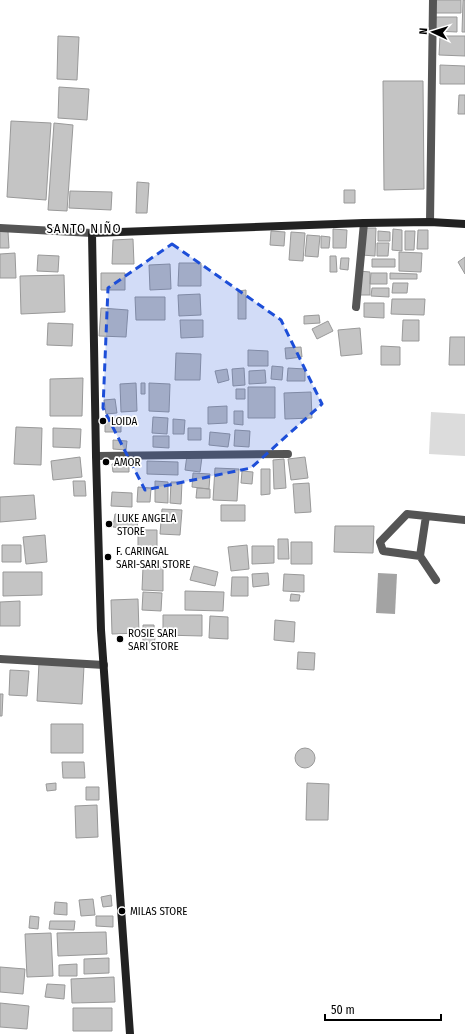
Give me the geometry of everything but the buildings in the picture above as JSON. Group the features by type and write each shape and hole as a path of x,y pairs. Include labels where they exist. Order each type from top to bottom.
{"street":[{"path":"430,222 433,0"},
{"path":"0,228 92,233 364,223 430,222 465,224"},
{"path":"356,307 364,223"},
{"path":"92,233 101,630 130,1034"},
{"path":"96,456 288,454"},
{"path":"420,556 382,551 380,542 407,514 465,520"},
{"path":"426,516 420,556 436,580"},
{"path":"0,659 104,665"}],"highlighted area":[{"path":"172,244 281,320 322,404 251,468 145,490 103,408 108,288"}],"shaded area":[{"path":"431,412 465,414 465,456 429,454"},
{"path":"378,573 397,574 395,614 376,613"}],"place":[{"name":"LOIDA","path":"103,421"},
{"name":"AMOR","path":"106,462"},
{"name":"LUKE ANGELA STORE","path":"109,524"},
{"name":"F. CARINGAL SARI-SARI STORE","path":"108,557"},
{"name":"ROSIE SARI SARI STORE","path":"120,639"},
{"name":"MILAS STORE","path":"122,911"}],"district":[{"name":"SANTO NIÑO","path":"84,228"}]}
